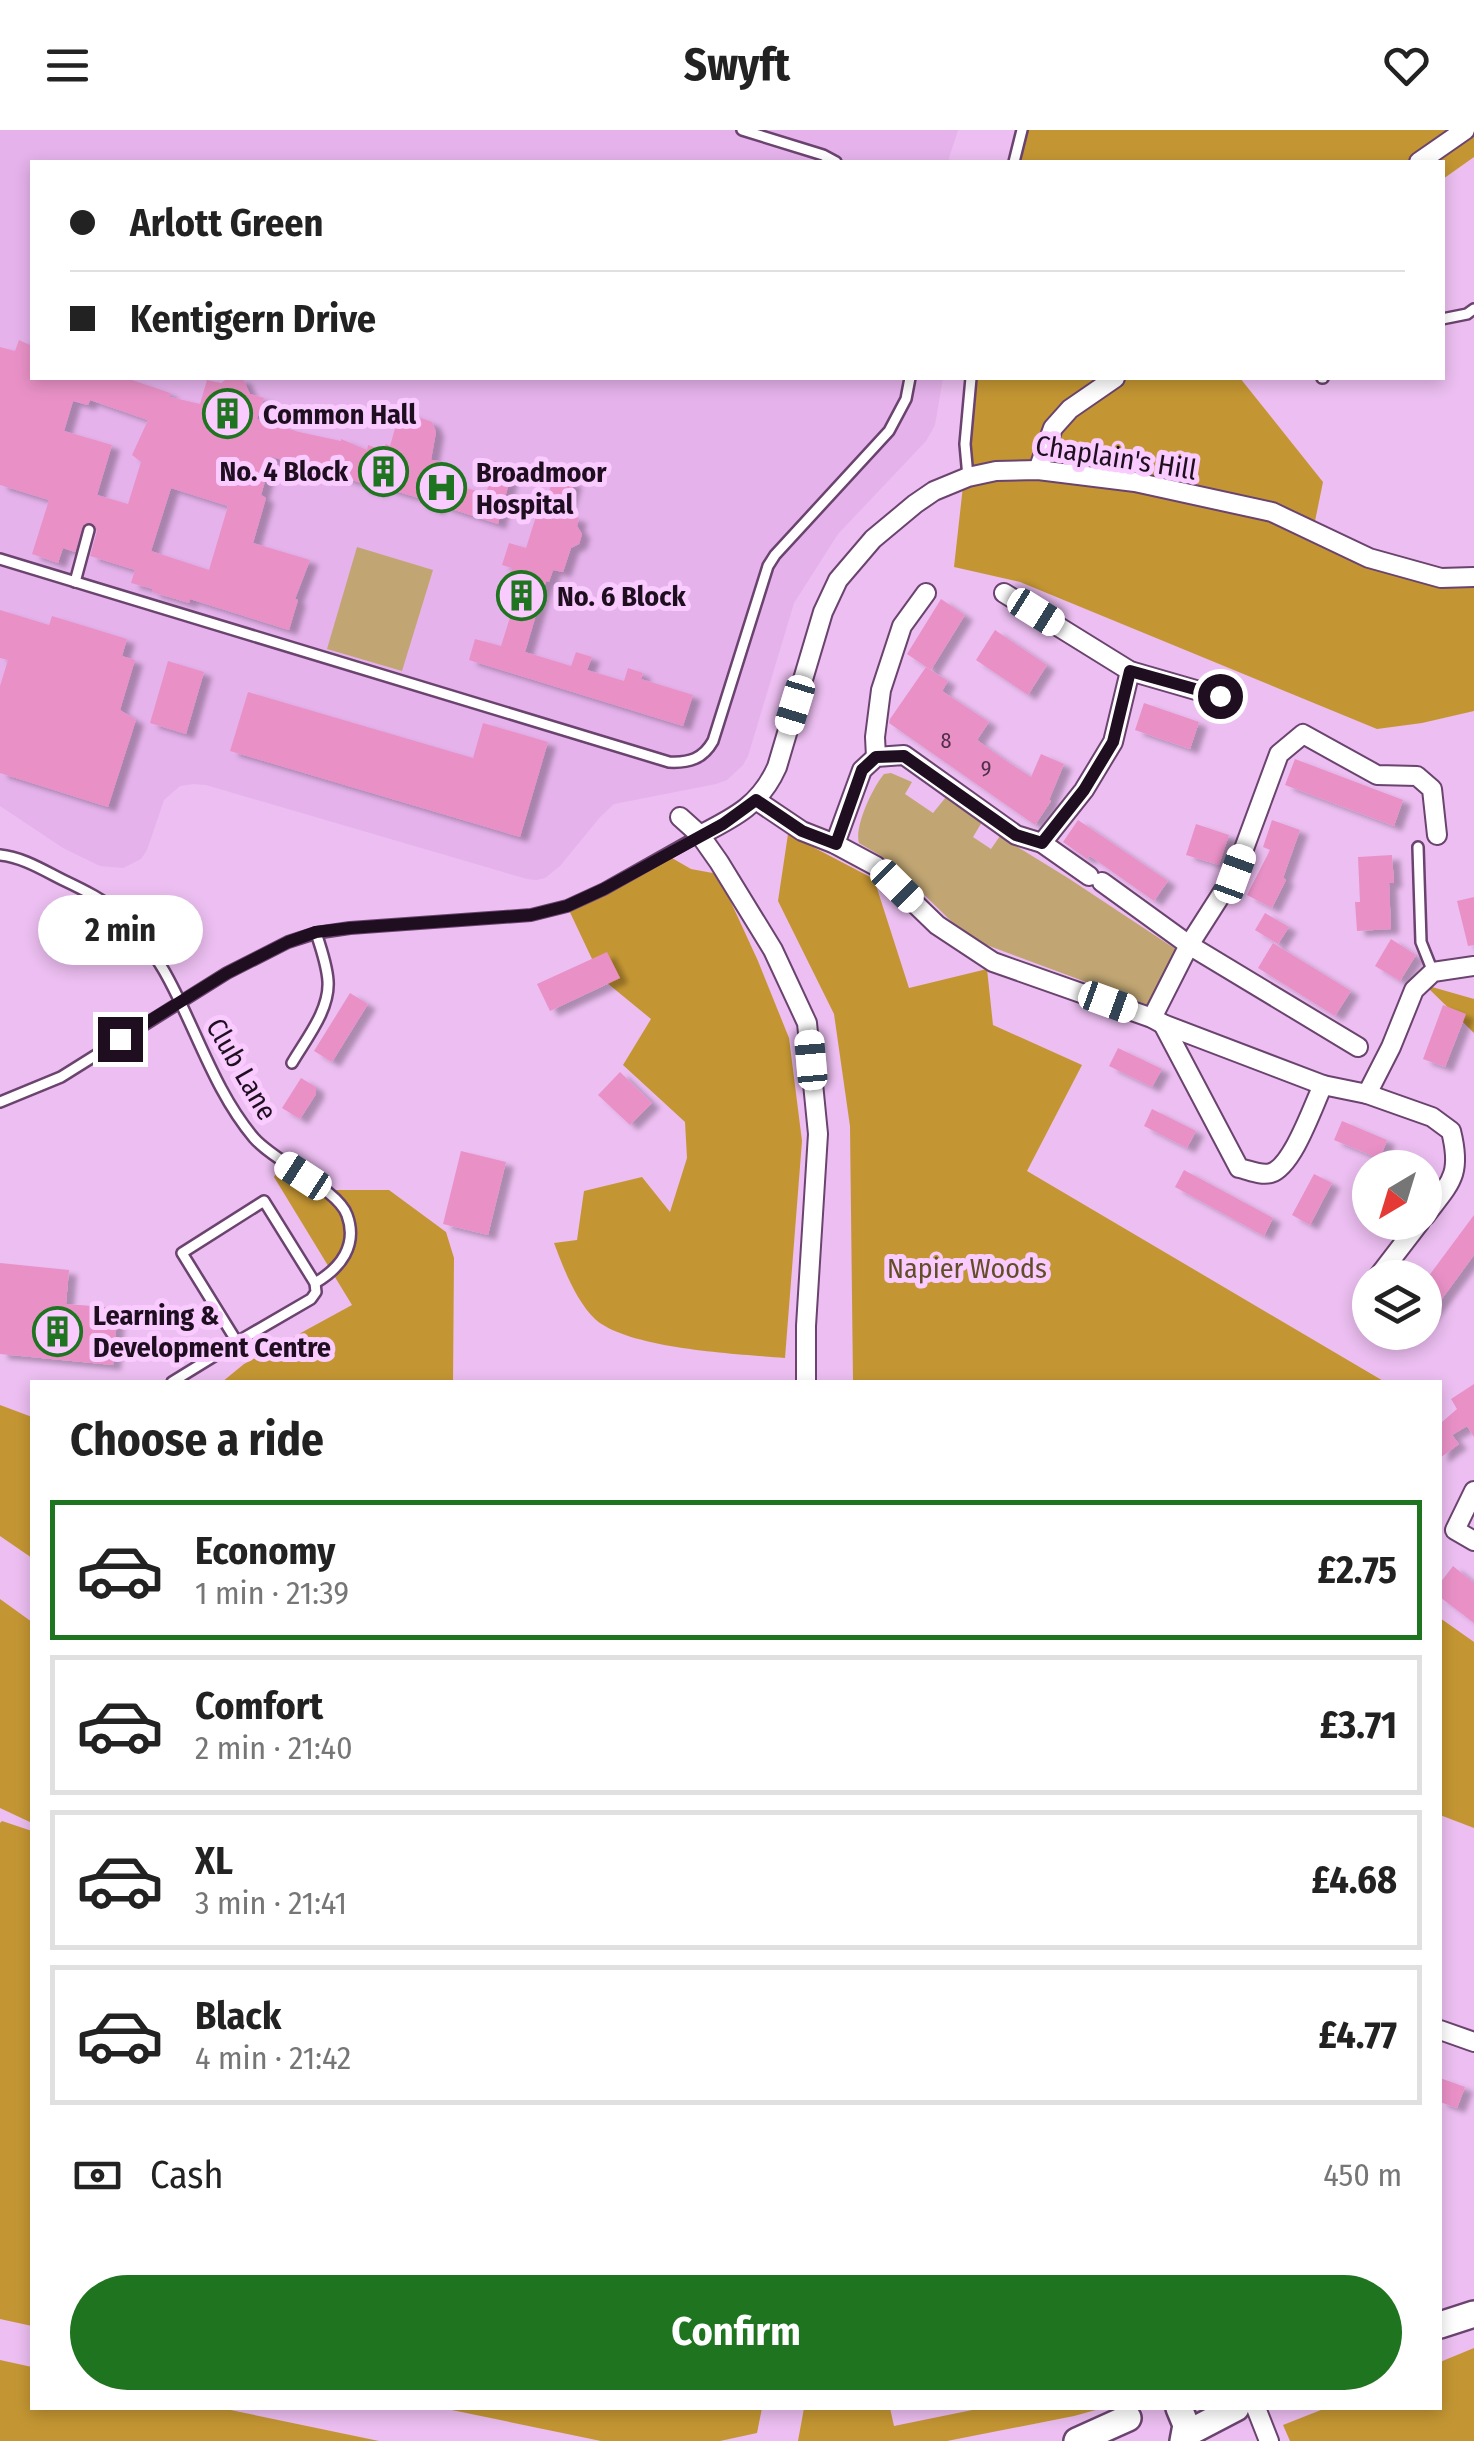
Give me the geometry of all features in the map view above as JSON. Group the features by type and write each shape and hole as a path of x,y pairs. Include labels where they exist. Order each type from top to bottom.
{"main road":[{"path":"1442,2324 1474,2314"},
{"path":"1182,2423 1206,2410"},
{"path":"1182,2423 1229,2410"},
{"path":"1077,2441 1131,2422"}],"street":[{"path":"1422,160 1465,130"},
{"path":"1038,470 1053,428 1070,409 1112,380"},
{"name":"Chaplain's Hill","path":"700,836 723,824 768,787 823,612 838,580 873,539 915,504 968,477 1038,470 1136,482 1272,512 1369,558 1440,578 1474,576"},
{"path":"876,757 882,690 902,626 926,593"},
{"path":"1004,593 1130,671 1220,696"},
{"path":"1042,843 1084,790 1113,742 1130,671"},
{"path":"1158,1021 1189,944 1235,874 1279,754 1303,734 1377,774 1417,776 1432,789 1437,835"},
{"path":"836,844 862,770 876,757 904,756 1016,835 1042,843 1189,944 1358,1047"},
{"path":"756,800 802,831 876,866 937,925 993,962 1323,1084 1368,1094 1432,1117 1452,1131 1457,1155 1452,1180 1442,1193"},
{"path":"680,817 720,862 773,950 807,1023 818,1134 806,1380"},
{"path":"1368,1094 1414,990 1433,972 1474,966"},
{"path":"1158,1021 1239,1168 1273,1173 1288,1160 1323,1084"},
{"path":"1391,1260 1406,1240"},
{"path":"1474,1491 1448,1526 1474,1541"},
{"path":"1442,2031 1474,2042"},
{"path":"1257,2410 1269,2441"}],"lane":[{"path":"742,130 832,160"},
{"path":"1014,160 1022,130"},
{"path":"1445,318 1474,309"},
{"path":"0,559 669,762 683,763 707,752 713,742 768,566 889,432 906,400 910,380"},
{"path":"968,477 965,444 971,380"},
{"path":"75,582 89,530"},
{"path":"0,1102 61,1077 180,1002 288,942 316,932 531,915 567,906 700,836"},
{"path":"1418,847 1421,942 1433,972"},
{"name":"Club Lane","path":"0,854 32,864 120,914 142,938 180,1002 203,1055 256,1139 282,1162 337,1199 347,1212 350,1249 341,1264 315,1283"},
{"path":"292,1063 327,997 327,970 316,932"},
{"path":"175,1380 310,1299 316,1292 315,1283 264,1201 182,1253 237,1342"}],"shaded area":[{"name":"Broadmoor Hospital","path":"0,130 958,130 950,160 30,160 30,380 943,380 935,425 926,441 838,534 794,603 743,765 727,780 716,784 614,804 545,878 527,879 206,785 180,786 164,800 147,850 141,859 123,868 100,866 63,848 0,806"},
{"path":"357,547 433,570 402,671 327,649"},
{"path":"884,774 912,782 905,794 933,813 946,797 982,822 973,837 991,849 1000,836 1183,954 1148,1005 984,944 952,922 891,862 859,843 859,827 870,797"}],"green space":[{"path":"1028,130 1474,133 1474,157 1445,178 1445,160 1021,160"},
{"path":"975,380 1242,380 1323,482 1313,531 1369,558 1474,577 1474,711 1377,729 1020,582 954,567"},
{"name":"Napier Woods","path":"788,834 874,879 909,988 987,969 993,1025 1082,1065 1027,1171 1382,1380 853,1380 850,1126 834,1014 778,901"},
{"path":"665,854 691,869 718,874 789,1038 802,1141 785,1358 685,1348 611,1329 595,1319 582,1303 554,1243 577,1240 584,1191 642,1177 670,1212 687,1158 685,1122 623,1065 651,1019 601,978 567,906"},
{"path":"1425,985 1474,999 1474,1033"},
{"path":"282,1163 325,1190 389,1190 446,1232 454,1258 453,1380 224,1380 244,1364 352,1305 274,1177"},
{"path":"0,1405 30,1416 30,1557 0,1536"},
{"path":"0,1599 30,1621 30,1822 0,1808"},
{"path":"1442,1619 1474,1642 1474,1828 1442,1816"},
{"path":"0,1823 30,1830 30,2326 0,2319"},
{"path":"1474,2348 1474,2441 1290,2441 1283,2425 1321,2410 1442,2410 1442,2361"},
{"path":"0,2360 30,2367 30,2410 231,2410 379,2441 0,2441"},
{"path":"452,2410 762,2410 757,2433 720,2441 601,2441"},
{"path":"804,2410 890,2410 894,2426 972,2410 1096,2410 947,2441 798,2441"}],"building":[{"path":"19,340 30,345 30,380 132,380 170,393 170,397 200,404 207,380 243,380 250,394 264,398 257,419 341,439 367,450 368,445 382,450 386,444 390,446 398,418 407,413 432,422 436,432 431,460 439,461 441,468 452,473 450,483 486,494 495,461 513,468 498,524 439,505 437,510 419,503 422,499 382,487 380,492 361,487 362,483 272,457 253,543 310,560 295,599 298,600 289,630 131,583 135,570 90,556 97,531 92,523 83,525 75,552 63,548 58,563 32,554 49,500 0,485 0,347 15,351","holes":["90,400 148,420 132,455 141,462 128,504 97,495 112,445 64,431 73,401 88,405","171,488 228,506 209,570 151,551"]},
{"name":"No. 6 Block","path":"554,476 574,482 565,514 579,518 577,526 582,534 579,544 571,548 563,572 553,570 549,582 546,581 525,652 571,666 576,652 592,657 587,670 624,681 628,668 643,673 641,679 693,695 683,726 469,660 475,639 501,646 513,608 501,604 512,568 502,565 509,543 526,548"},
{"path":"941,599 965,615 931,670 907,654"},
{"path":"0,610 49,625 52,616 127,639 122,656 135,660 120,710 136,720 108,807 0,773 0,686 8,660 0,658"},
{"path":"995,630 1047,665 1028,695 976,660"},
{"path":"168,661 204,672 186,734 150,723"},
{"path":"926,667 948,681 942,691 989,722 977,740 1002,758 1031,777 1041,754 1064,764 1051,801 1035,825 889,723"},
{"path":"248,692 473,758 483,723 548,742 520,837 230,751"},
{"path":"1144,703 1199,722 1190,749 1135,730"},
{"path":"1295,759 1403,800 1394,826 1285,785"},
{"path":"1078,820 1168,881 1154,901 1063,842"},
{"path":"1272,820 1300,830 1283,878 1286,880 1272,908 1247,895 1270,850 1263,847"},
{"path":"1196,824 1229,835 1219,865 1186,855"},
{"path":"1392,855 1391,929 1357,931 1358,857"},
{"path":"1474,897 1474,945 1468,946 1457,901"},
{"path":"1265,913 1289,927 1278,944 1255,930"},
{"path":"1391,939 1416,955 1400,981 1375,966"},
{"path":"1273,943 1351,991 1335,1016 1258,968"},
{"path":"607,952 620,978 550,1011 537,984"},
{"path":"350,993 368,1004 332,1062 314,1051"},
{"path":"1443,1005 1466,1014 1445,1067 1423,1059"},
{"path":"1118,1048 1162,1069 1152,1087 1109,1066"},
{"path":"620,1072 652,1103 630,1125 598,1095"},
{"path":"301,1078 316,1087 316,1094 300,1119 282,1108"},
{"path":"1152,1109 1196,1131 1187,1148 1144,1126"},
{"path":"1342,1121 1387,1140 1383,1150 1358,1150 1334,1140"},
{"path":"461,1151 506,1162 488,1235 443,1224"},
{"path":"1184,1170 1273,1218 1264,1236 1175,1187"},
{"path":"1314,1174 1332,1183 1310,1225 1292,1215"},
{"path":"1474,1215 1474,1255 1442,1299 1441,1260"},
{"name":"Learning & Development Centre","path":"0,1263 69,1270 66,1304 118,1308 113,1365 0,1354"},
{"path":"1474,1384 1474,1437 1467,1426 1452,1435 1459,1444 1442,1457 1442,1422 1457,1409 1451,1399"},
{"path":"1453,1566 1474,1583 1474,1623 1442,1599 1442,1580"},
{"path":"1442,2079 1465,2087 1457,2108 1442,2103"}],"place":[{"name":"Common Hall","path":"228,414"},
{"name":"No. 4 Block","path":"383,471"},
{"name":"Broadmoor Hospital","path":"441,488"},
{"name":"No. 6 Block","path":"522,596"},
{"name":"Learning & Development Centre","path":"58,1331"}],"route":[{"path":"120,1039 227,973 316,932 531,915 567,906 723,824 756,800 802,831 836,844 862,770 876,757 904,756 1016,835 1042,843 1084,790 1113,742 1130,671 1220,696"}]}
